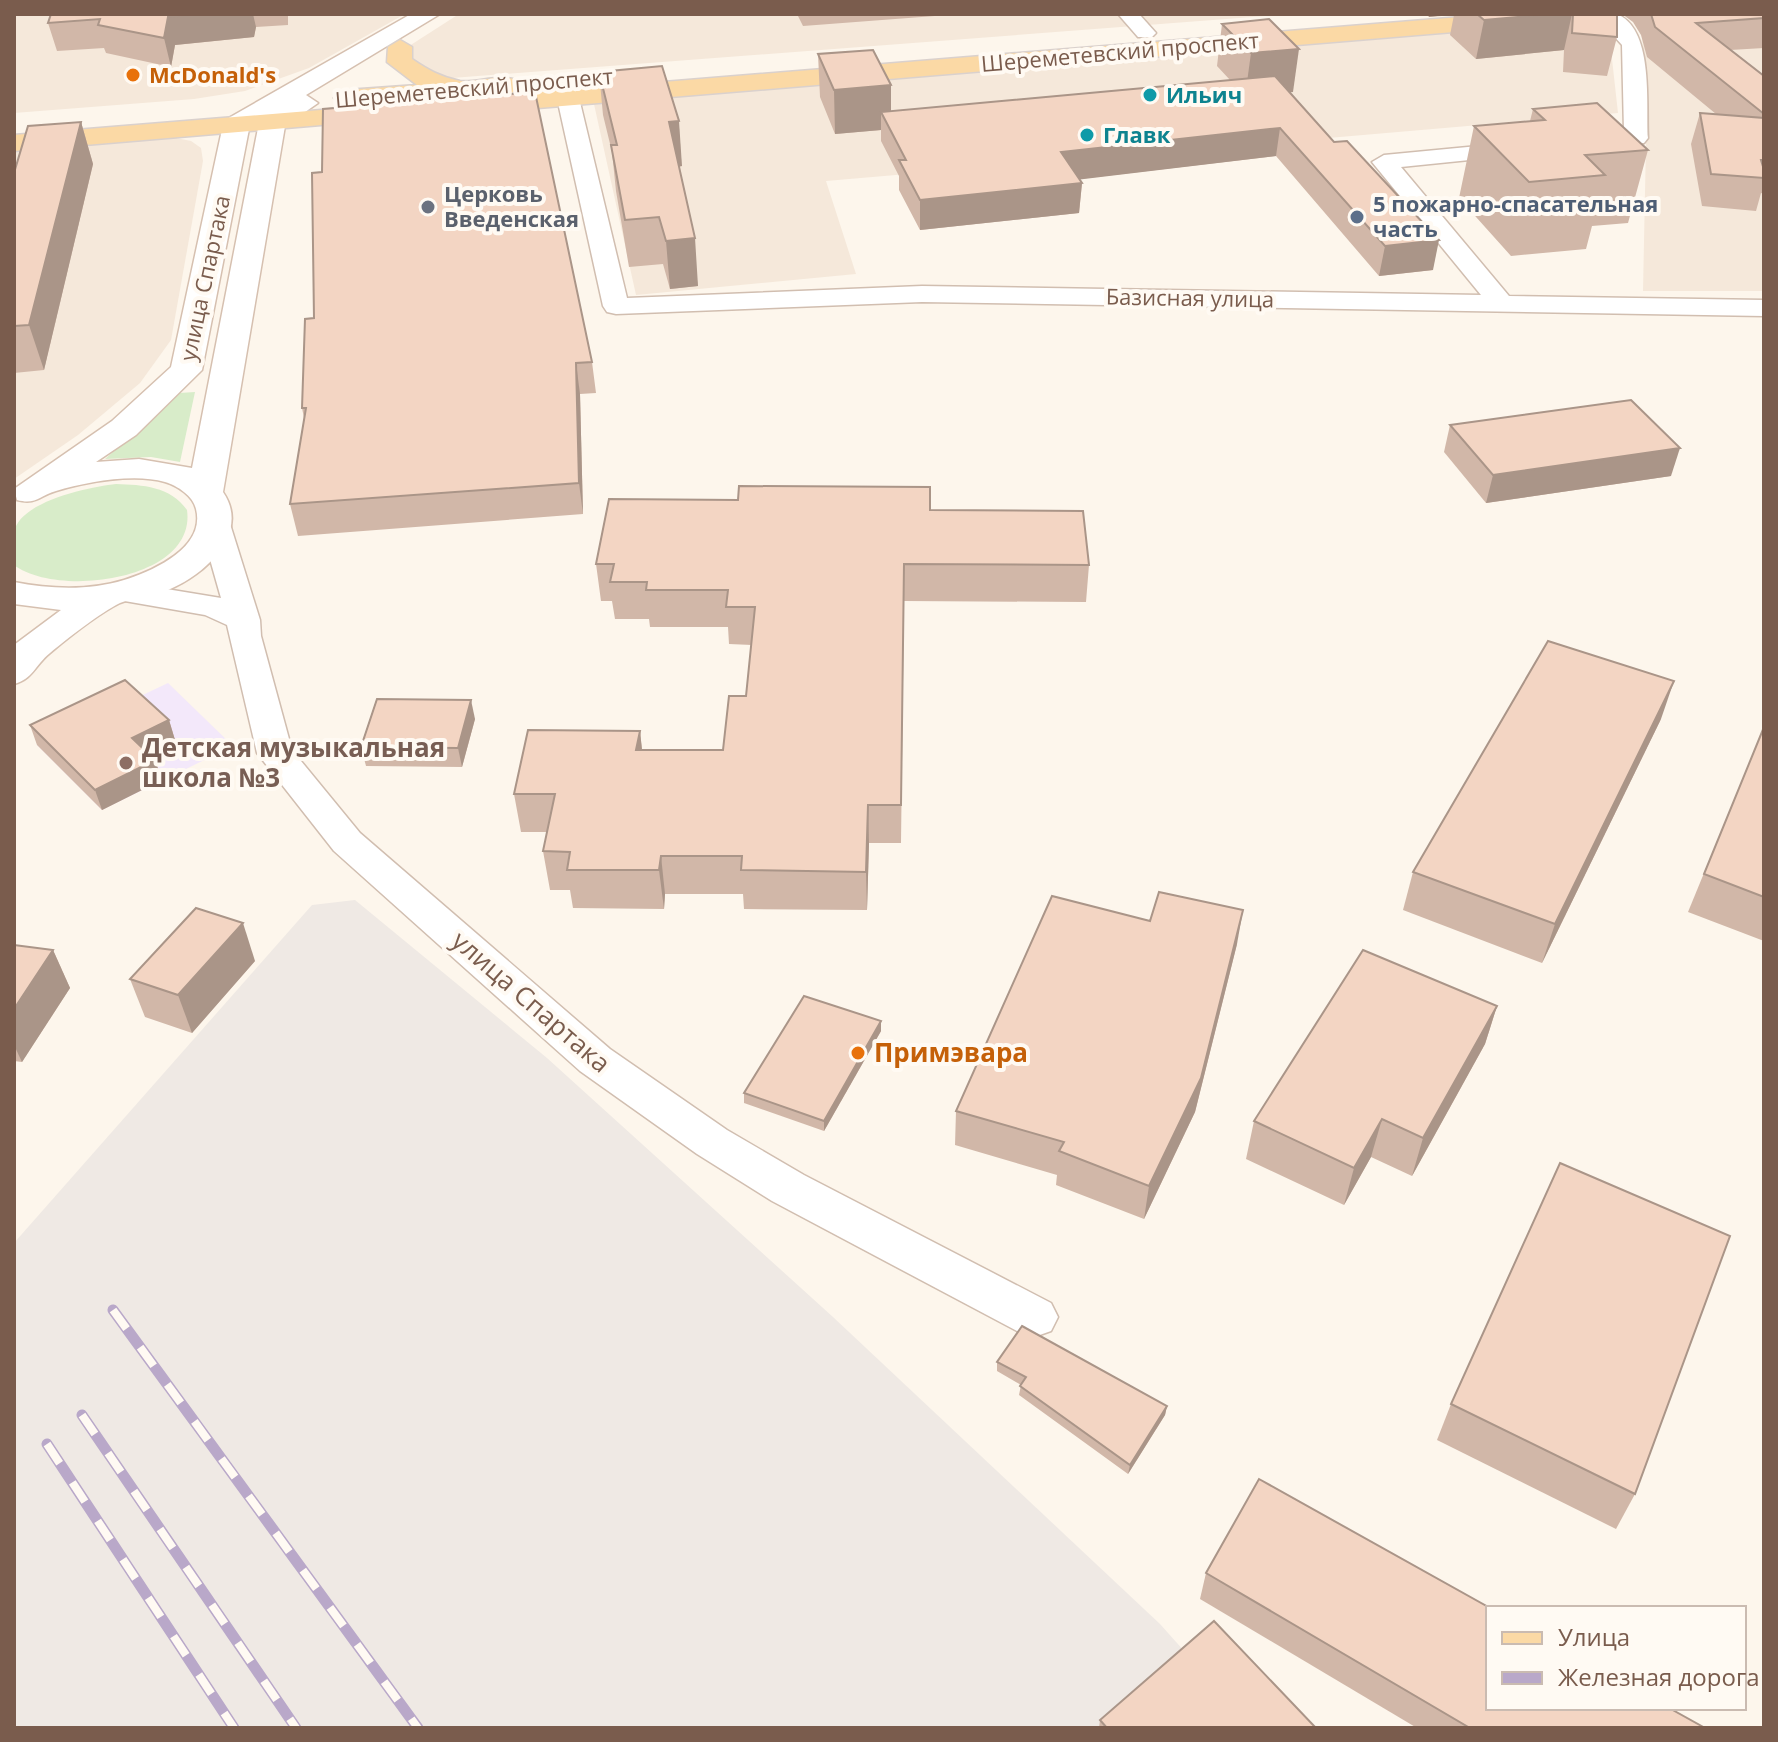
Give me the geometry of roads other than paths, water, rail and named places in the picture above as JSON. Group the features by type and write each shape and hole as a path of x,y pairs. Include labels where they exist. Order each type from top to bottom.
{"main road":[{"path":"14,143 236,125 272,113 428,14"},
{"path":"308,101 456,14"},
{"name":"Шереметевский проспект","path":"14,124 568,98 938,59 1145,33 1390,14"},
{"name":"Шереметевский проспект","path":"272,113 308,101 464,89 1586,14"},
{"path":"400,47 400,62 413,74 428,81 464,89"},
{"name":"улица Спартака","path":"210,508 272,113"},
{"name":"улица Спартака","path":"22,498 124,428 186,370 236,125"},
{"path":"14,593 56,600 116,594 148,584 200,550 210,508 190,481 143,469 85,474 22,498"},
{"path":"14,672 33,647 116,594"}],"street":[{"path":"1128,14 1145,33"},
{"path":"1500,302 1384,162 1636,138 1633,45 1622,28 1604,14"},
{"name":"Базисная улица","path":"568,98 616,306 922,294 1764,308"},
{"name":"улица Спартака","path":"210,508 244,620 244,636 275,753 347,842 595,1060 712,1142 788,1188 1034,1317"},
{"path":"116,594 201,604 244,620"}],"railway":[{"path":"113,1310 418,1728"},
{"path":"82,1415 296,1728"},
{"path":"47,1444 234,1728"}],"place":[{"name":"McDonald's","path":"133,75"},
{"name":"Ильич","path":"1150,95"},
{"name":"Главк","path":"1087,135"},
{"name":"Церковь Введенская","path":"428,207"},
{"name":"5 пожарно-спасательная часть","path":"1357,217"},
{"name":"Детская музыкальная школа №3","path":"126,763"},
{"name":"Примэвара","path":"858,1053"}]}
